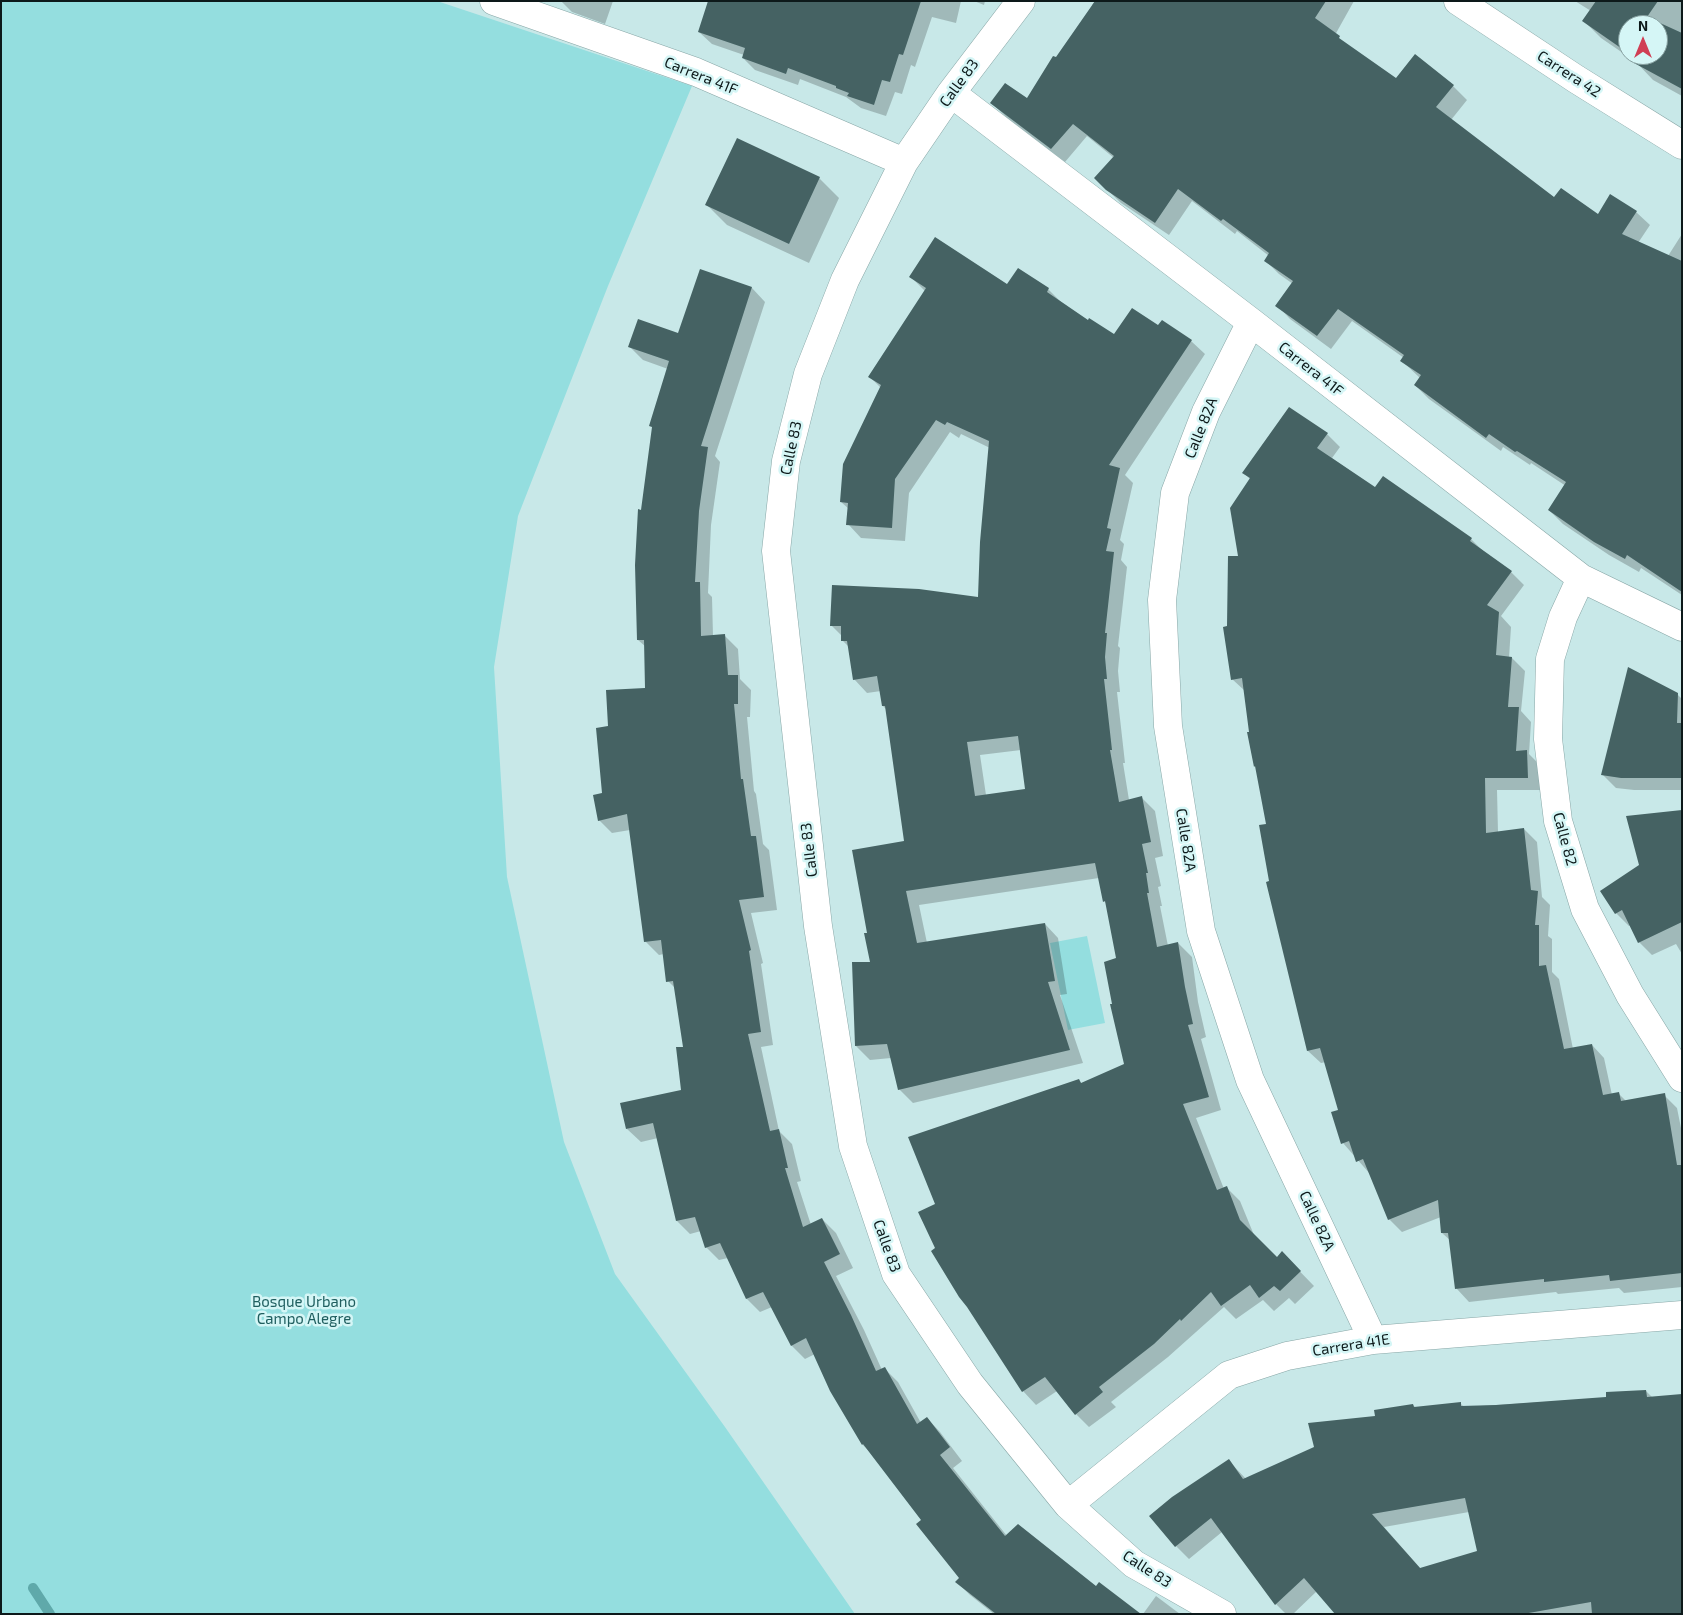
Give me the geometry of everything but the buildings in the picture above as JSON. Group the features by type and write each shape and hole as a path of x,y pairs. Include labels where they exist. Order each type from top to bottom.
{"street":[{"name":"Carrera 41F","path":"494,1 696,72 904,162"},
{"name":"Calle 83","path":"1021,1 951,93 904,162 845,280 808,374 786,461 776,550 816,906 852,1146 896,1274 970,1384 1068,1505 1134,1564 1222,1614"},
{"name":"Carrera 42","path":"1458,1 1576,79 1682,145"},
{"name":"Carrera 41F","path":"951,93 1251,322 1581,578 1682,627"},
{"name":"Calle 82A","path":"1251,322 1206,412 1175,493 1162,600 1168,726 1201,931 1250,1080 1373,1340"},
{"name":"Calle 82","path":"1581,578 1564,617 1550,659 1548,740 1558,821 1584,909 1630,995 1682,1078"},
{"name":"Carrera 41E","path":"1068,1505 1229,1375 1287,1356 1373,1340 1682,1315"}],"green space":[{"name":"Bosque Urbano Campo Alegre","path":"1,1 437,1 692,86 608,286 518,516 494,667 507,877 564,1142 615,1274 725,1427 855,1614 1,1614"},
{"path":"1087,936 1105,1023 1068,1030 1050,943"}],"waterway":[{"path":"33,1588 50,1614"}]}
